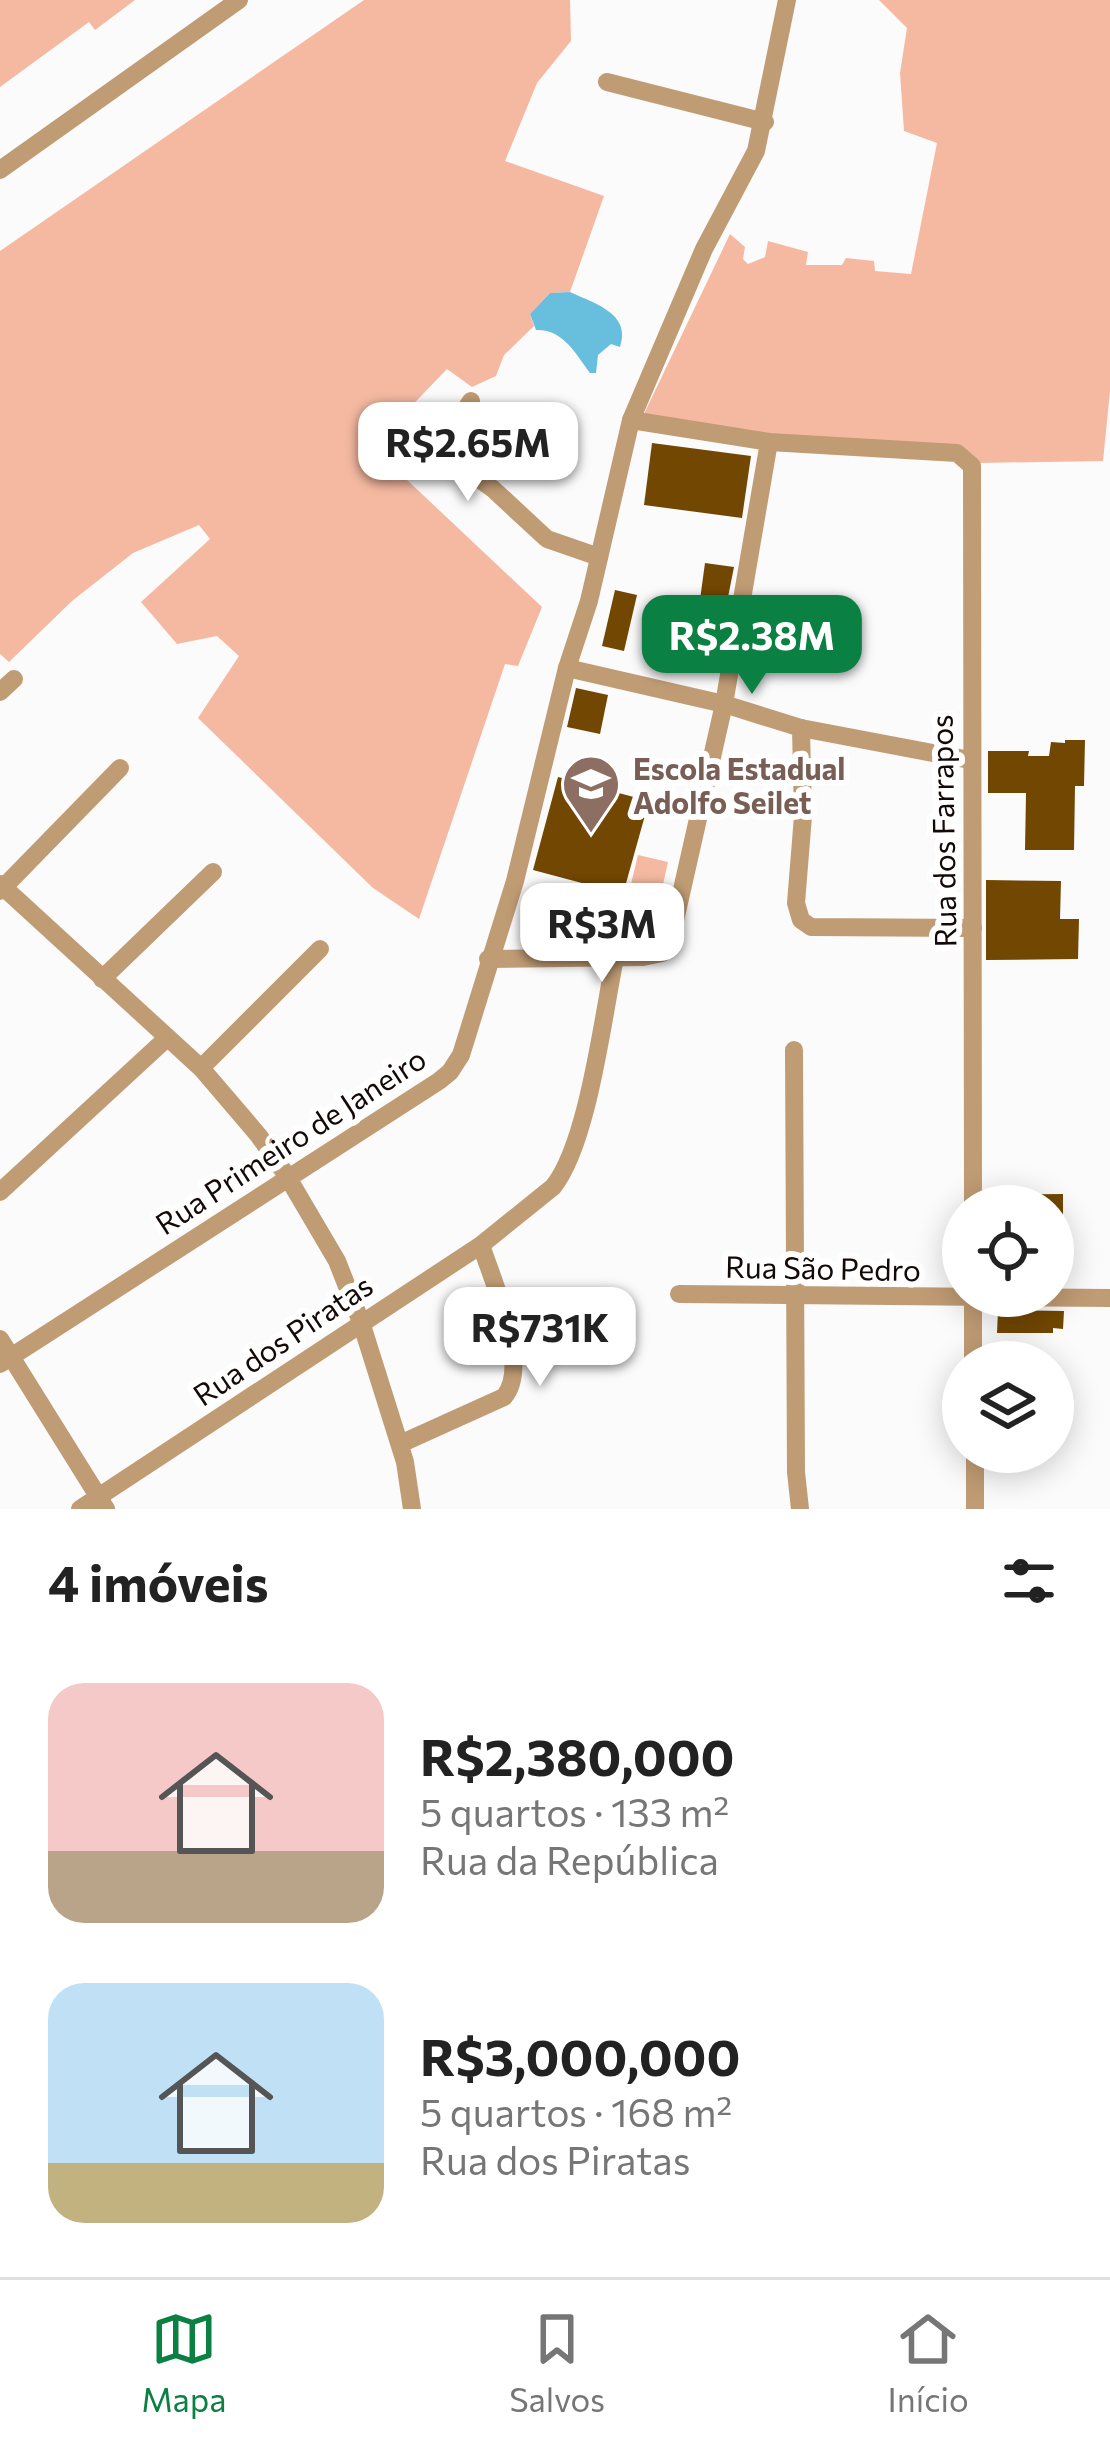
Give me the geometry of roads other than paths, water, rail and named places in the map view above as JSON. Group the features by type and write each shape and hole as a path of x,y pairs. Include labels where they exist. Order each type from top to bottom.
{"street":[{"path":"0,170 239,0"},
{"name":"Rua Primeiro de Janeiro","path":"6,1361 450,1072 461,1054 514,880 631,420 704,249 757,151 787,0"},
{"path":"607,82 765,122"},
{"path":"470,401 442,445 446,455 494,489 547,539 599,556"},
{"path":"488,959 661,954 672,940 724,704 769,442 631,420"},
{"name":"Rua dos Farrapos","path":"769,442 944,451 965,457 974,470 970,609 973,1185"},
{"path":"567,668 724,704 801,728 970,760"},
{"path":"801,728 803,816 796,903 801,920 811,927 973,928"},
{"path":"120,768 1,888 201,1068 287,1176 338,1261 361,1322 411,1483 412,1509"},
{"path":"102,979 213,872"},
{"path":"201,1068 320,949"},
{"name":"Rua dos Piratas","path":"80,1509 103,1503 361,1322 481,1246 553,1187 571,1158 615,958"},
{"path":"0,1192 166,1038"},
{"path":"794,1050 800,1509"},
{"path":"400,1444 504,1396 514,1384 511,1342 481,1246"},
{"name":"Rua São Pedro","path":"679,1294 942,1298"},
{"name":"Rua São Pedro","path":"1074,1298 1110,1298"},
{"path":"0,1339 6,1361 103,1503"},
{"path":"975,1473 975,1509"}],"water":[{"path":"570,292 608,311 620,326 620,347 611,344 598,355 596,373 590,373 561,338 536,330 530,314 550,293"}],"place":[{"name":"Escola Estadual Adolfo Seilet","path":"591,835"}]}
